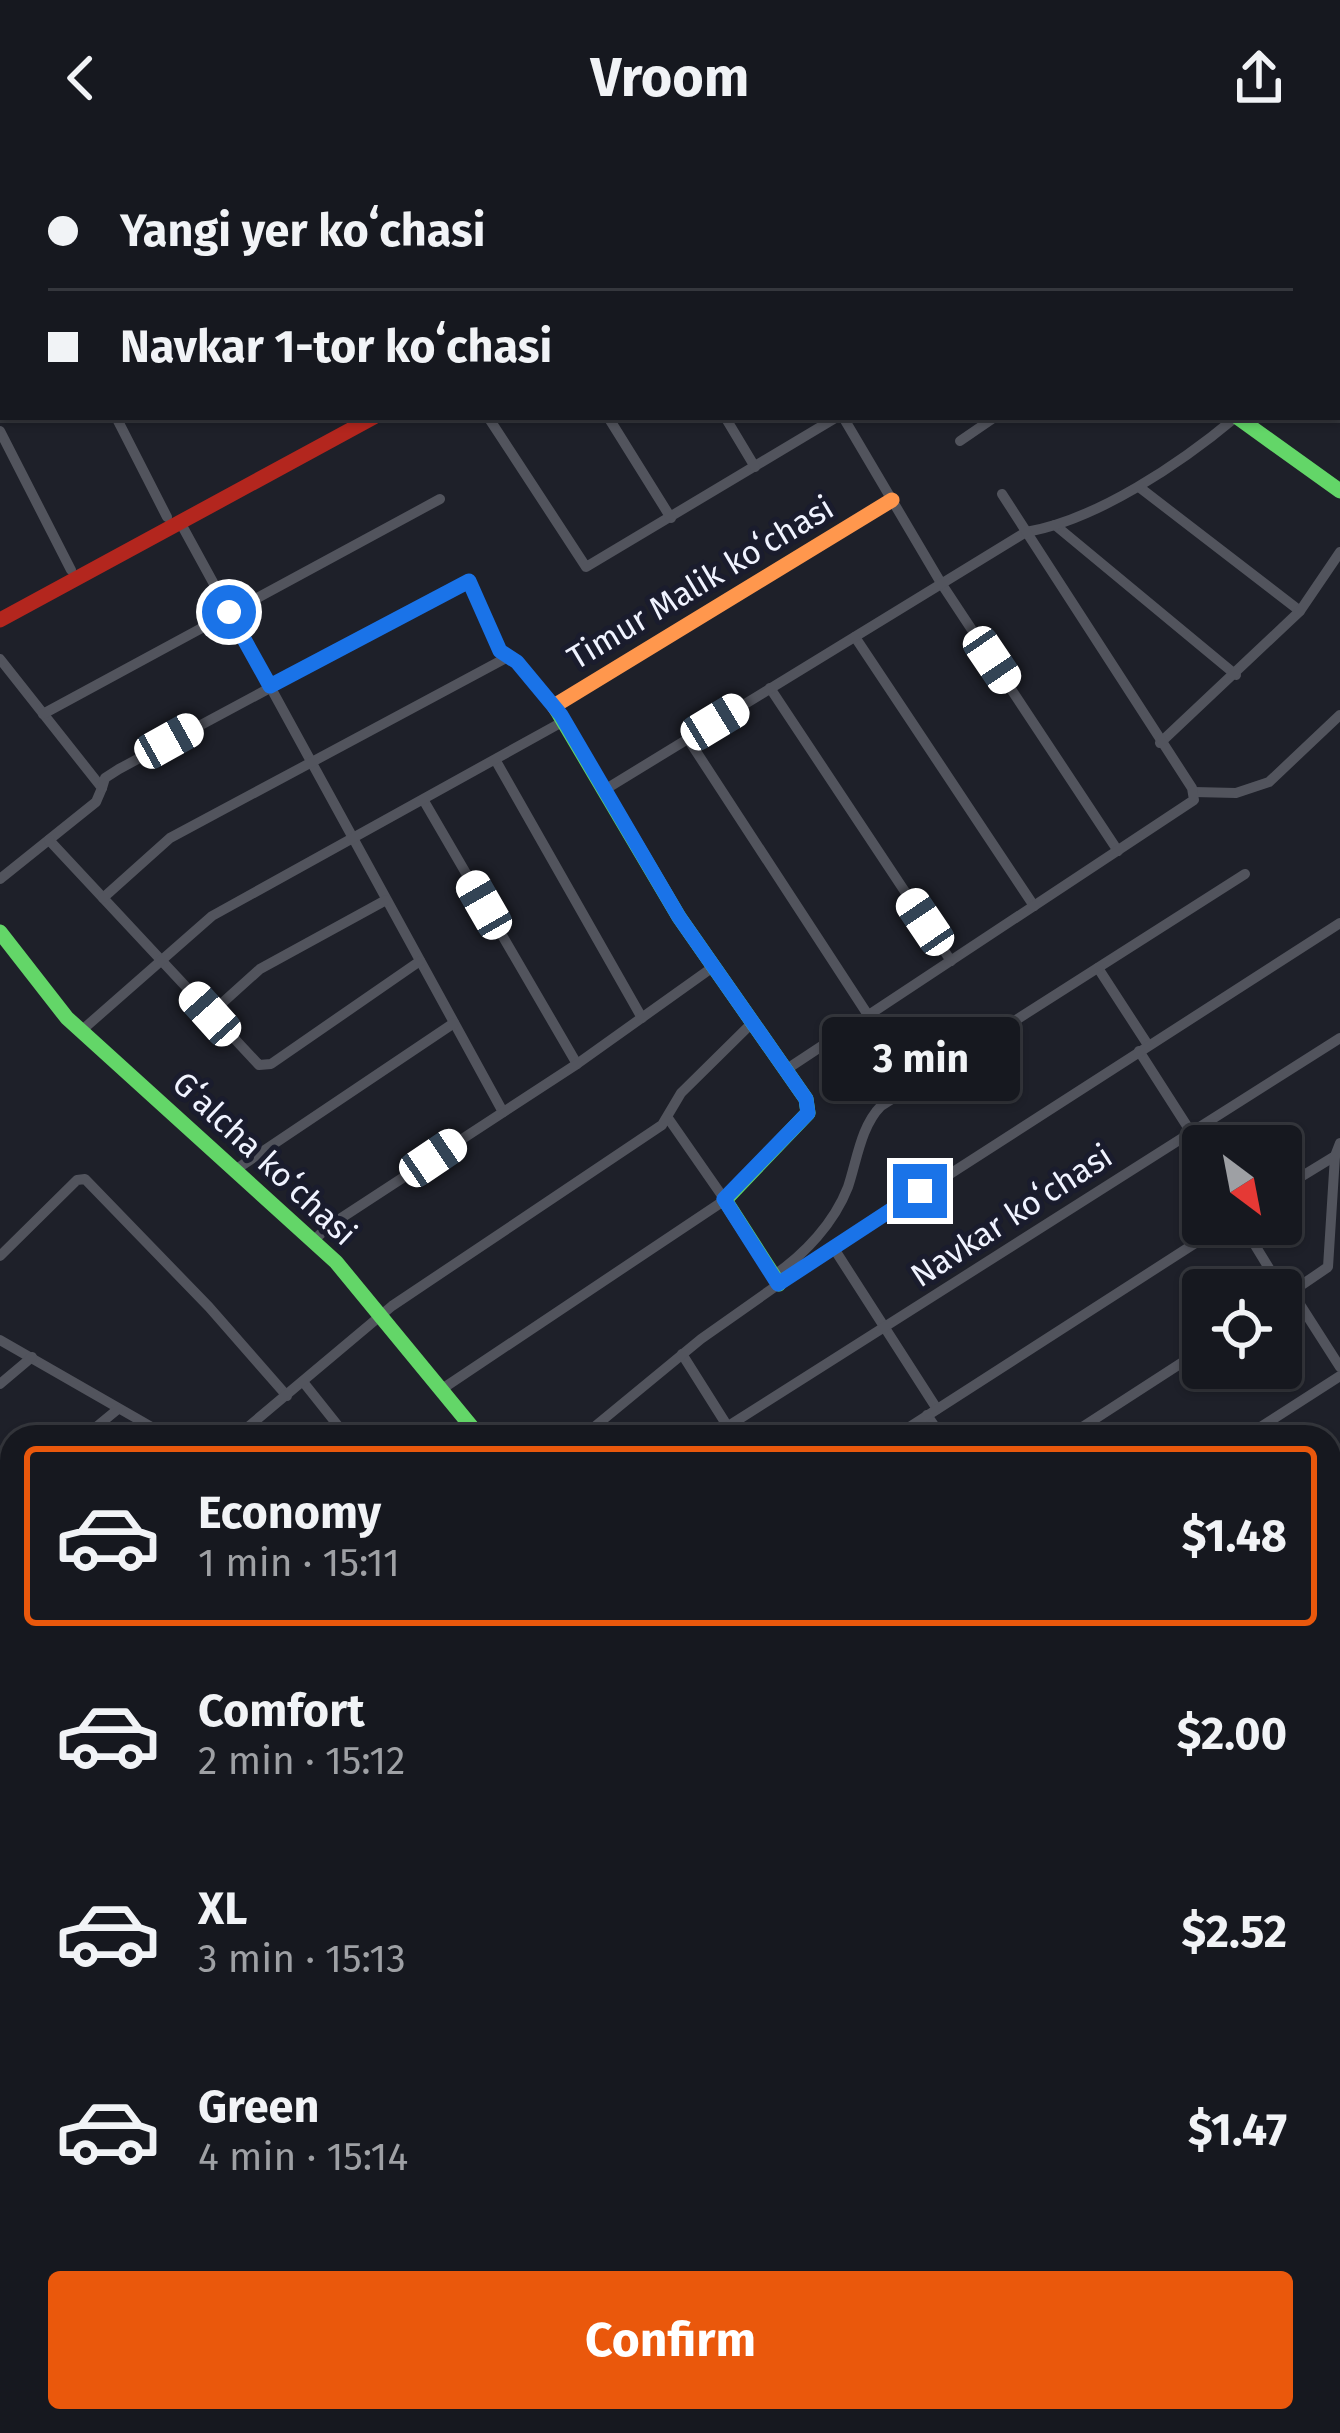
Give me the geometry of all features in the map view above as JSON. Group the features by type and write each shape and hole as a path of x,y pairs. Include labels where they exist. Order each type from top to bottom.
{"main road":[{"path":"0,620 344,420"},
{"path":"0,608 368,420"},
{"path":"1240,420 1340,491"},
{"name":"Timur Malik koʻchasi","path":"559,714 892,500"},
{"path":"559,714 679,917 806,1099 808,1113 724,1199 776,1280"},
{"name":"Gʻalcha koʻchasi","path":"0,932 57,1007 313,1240 470,1425"}],"street":[{"path":"118,420 229,612 503,1112"},
{"path":"490,420 582,562 590,567 835,420"},
{"path":"610,420 671,518"},
{"path":"727,420 755,467"},
{"path":"842,420 941,584 1118,851"},
{"path":"960,441 991,420"},
{"path":"606,789 1026,532 1055,525 1138,487 1232,420"},
{"path":"0,431 70,570"},
{"path":"1138,487 1300,611"},
{"path":"787,1069 1193,800 1193,790 1002,494"},
{"path":"43,714 440,499"},
{"path":"1055,525 1235,675"},
{"path":"1160,743 1300,611 1340,552"},
{"path":"0,879 96,802 105,778 119,769 469,581 498,647 559,714 496,760 212,916 81,1030"},
{"path":"856,637 1034,906"},
{"path":"103,898 170,838 508,657"},
{"path":"0,658 102,788"},
{"path":"770,688 951,961"},
{"path":"1193,790 1236,793 1269,782 1340,715"},
{"path":"688,739 868,1016"},
{"path":"496,760 642,1018"},
{"path":"424,801 577,1064"},
{"path":"49,840 254,1062 265,1066 420,961"},
{"path":"596,1425 776,1280 799,1256 832,1216 869,1123 881,1106 1245,874"},
{"path":"210,1014 260,969 386,900"},
{"path":"776,1280 1340,923"},
{"path":"313,1240 713,967"},
{"path":"1098,968 1187,1125"},
{"path":"442,1389 724,1199 668,1118 681,1093 754,1021"},
{"path":"236,1170 454,1023"},
{"name":"Navkar koʻchasi","path":"1200,1125 1340,1038"},
{"path":"251,1425 381,1315 668,1118"},
{"name":"Navkar koʻchasi","path":"731,1425 1182,1136"},
{"path":"1302,1174 1338,1149"},
{"path":"1302,1286 1322,1272 1331,1257 1338,1149"},
{"path":"0,1256 77,1180 86,1179 287,1396"},
{"path":"912,1425 1192,1245"},
{"path":"833,1247 937,1425"},
{"path":"1262,1425 1340,1371 1302,1317"},
{"path":"0,1340 148,1425"},
{"path":"682,1354 727,1425"},
{"path":"0,1384 32,1358"},
{"path":"1086,1425 1182,1363"},
{"path":"304,1383 337,1425"},
{"path":"98,1425 118,1408"}],"traffic: fast":[{"path":"1241,420 1340,491"},
{"path":"556,709 679,917 806,1099 808,1113 725,1200 779,1284"},
{"path":"0,932 67,1018 336,1262 470,1425"}],"traffic: slow":[{"path":"556,709 554,706 892,500"}],"traffic: jam":[{"path":"0,620 368,420"}],"route":[{"path":"229,612 270,686 469,581 500,651 517,662 561,715 679,917 810,1108 724,1199 778,1284 920,1191"}]}
